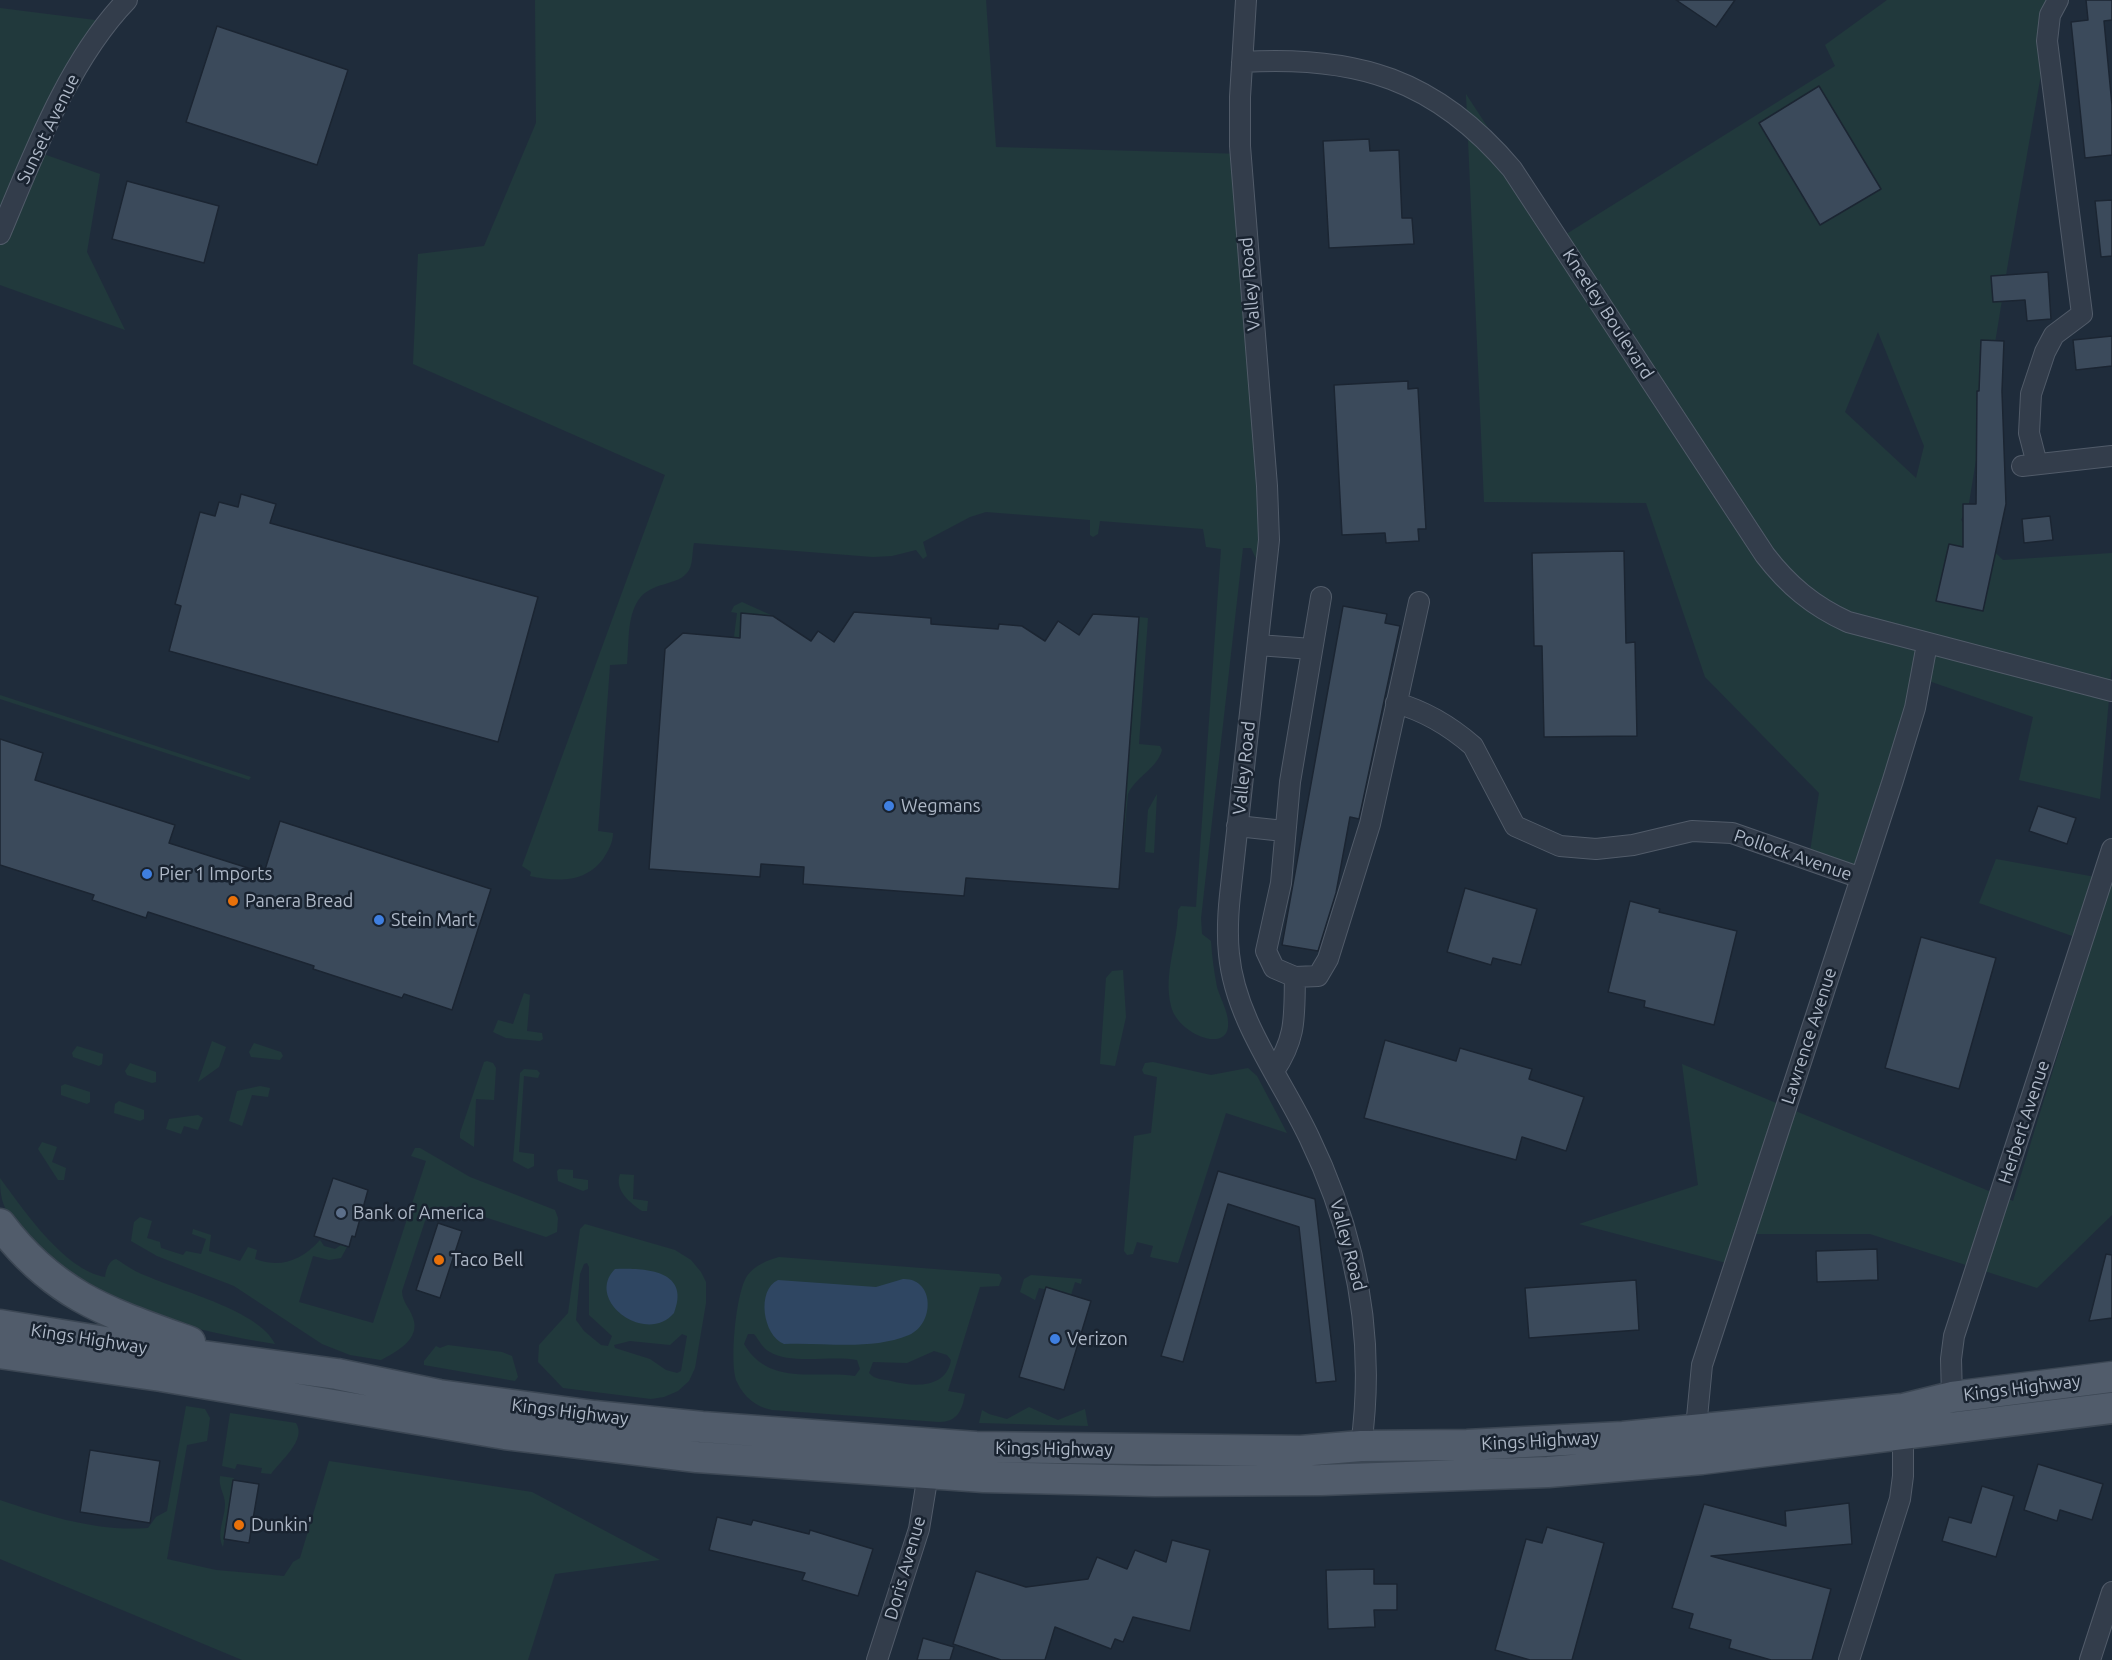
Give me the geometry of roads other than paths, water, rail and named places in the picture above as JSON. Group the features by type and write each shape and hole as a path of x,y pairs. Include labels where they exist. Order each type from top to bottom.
{"main road":[{"path":"0,1224 38,1269 70,1292 121,1316 244,1360"},
{"name":"Kings Highway","path":"0,1325 136,1347 337,1374 439,1395 702,1427 976,1447 1178,1452 1301,1451 1361,1446 1489,1444 1623,1437 1903,1409 1952,1397 2112,1377"},
{"name":"Kings Highway","path":"0,1353 161,1376 505,1434 697,1456 928,1474 1155,1481 1322,1480 1548,1472 1702,1459 1903,1436 2008,1420 2112,1408"}],"street":[{"name":"Sunset Avenue","path":"0,234 62,94 98,38 127,0"},
{"name":"Valley Road","path":"1246,0 1240,146 1268,529 1228,925 1230,967 1248,1022 1328,1178 1354,1256 1366,1338 1367,1392 1361,1446"},
{"path":"2058,0 2050,15 2047,41 2082,314 2054,335 2045,352 2031,394 2030,465 2112,456"},
{"name":"Kneeley Boulevard","path":"1242,62 1279,60 1354,67 1409,86 1443,105 1471,126 1512,169 1765,555 1781,576 1801,595 1824,611 1848,622 2112,691"},
{"path":"1321,597 1284,831 1281,883 1266,951 1274,968 1295,977 1318,976 1328,958 1370,824 1419,602"},
{"name":"Lawrence Avenue","path":"1696,1428 1702,1365 1915,708 1927,644"},
{"path":"1258,645 1312,648"},
{"name":"Pollock Avenue","path":"1396,703 1415,708 1444,724 1473,746 1515,826 1560,846 1596,849 1633,845 1692,831 1732,833 1861,878"},
{"path":"1237,826 1284,831"},
{"name":"Herbert Avenue","path":"1952,1397 1951,1359 1954,1336 2112,849"},
{"path":"1274,1071 1288,1050 1294,1027 1295,977"},
{"path":"1848,1660 1900,1500 1903,1476 1903,1436"},
{"name":"Doris Avenue","path":"877,1660 919,1528 928,1474"},
{"path":"2090,1660 2112,1592"}],"water":[{"path":"615,1269 651,1271 671,1280 676,1288 678,1299 674,1313 662,1322 649,1324 635,1322 622,1315 607,1294 607,1281"},
{"path":"903,1279 914,1281 921,1286 926,1293 927,1312 918,1329 894,1340 847,1345 784,1344 771,1332 767,1323 765,1303 767,1293 771,1285 778,1280 876,1287"}],"place":[{"name":"Wegmans","path":"889,806"},
{"name":"Pier 1 Imports","path":"147,874"},
{"name":"Panera Bread","path":"233,901"},
{"name":"Stein Mart","path":"379,920"},
{"name":"Bank of America","path":"341,1213"},
{"name":"Taco Bell","path":"439,1260"},
{"name":"Verizon","path":"1055,1339"},
{"name":"Dunkin'","path":"239,1525"}]}
